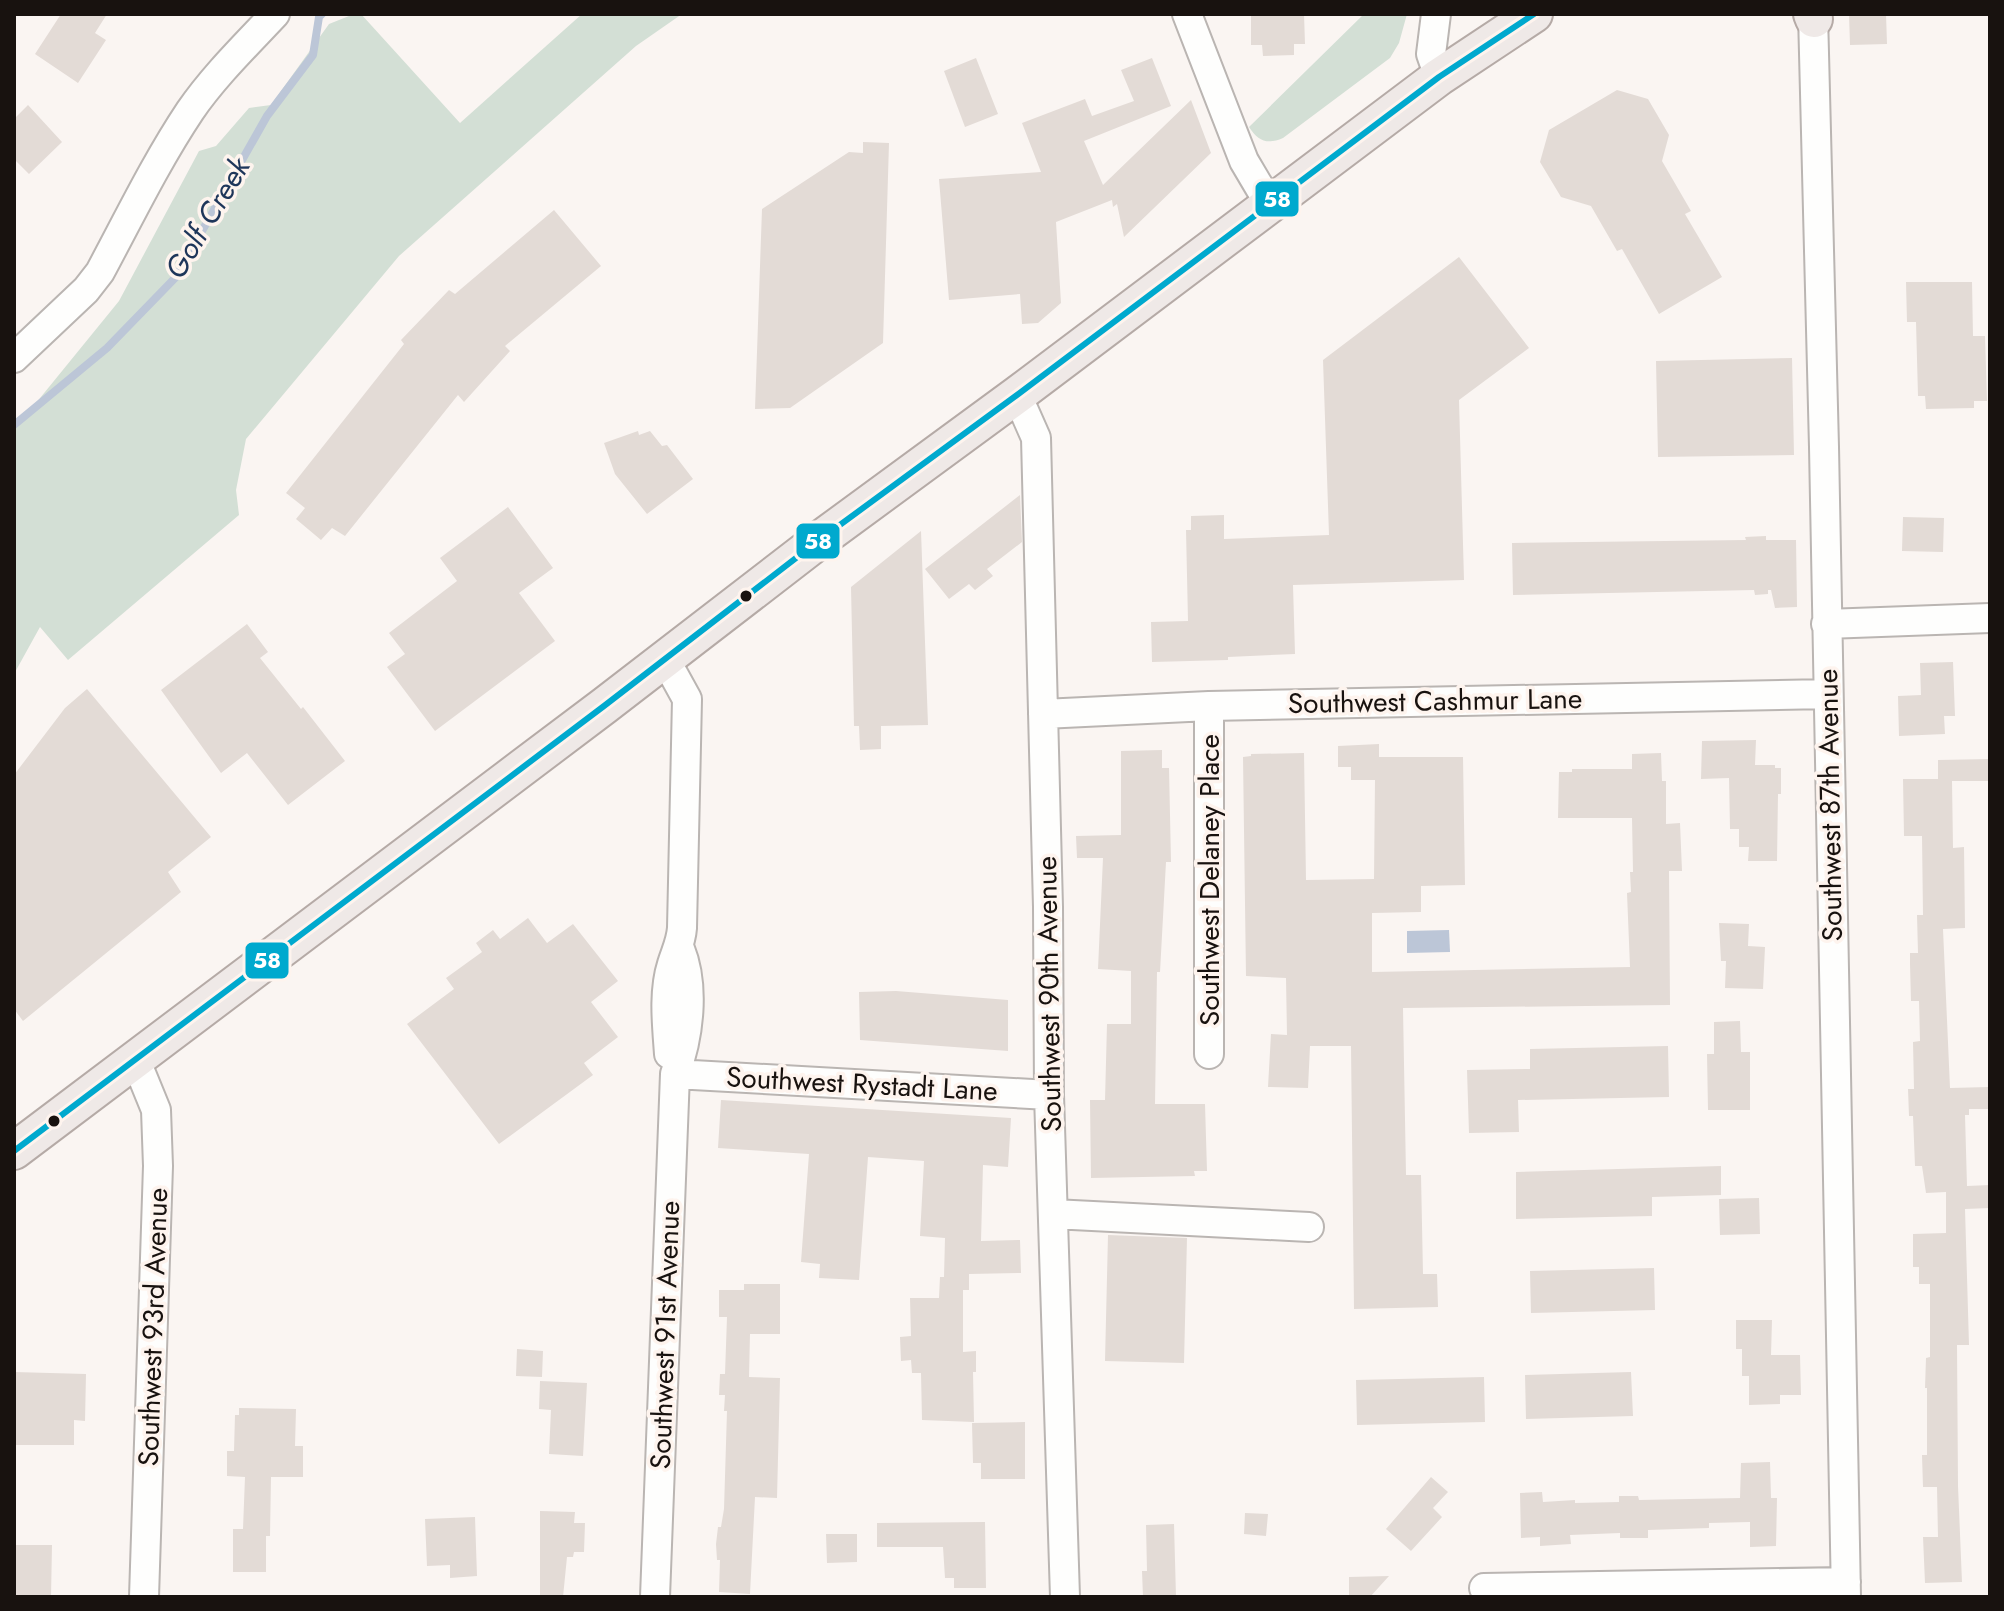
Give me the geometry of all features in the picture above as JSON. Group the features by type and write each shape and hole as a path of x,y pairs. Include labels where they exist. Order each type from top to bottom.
{"main road":[{"path":"14,1151 818,541 1439,77 1534,14"}],"street":[{"path":"14,358 86,290 100,272 192,108 275,14"},
{"path":"1187,14 1244,161 1270,205"},
{"path":"1436,14 1431,54 1439,77"},
{"name":"Southwest 87th Avenue","path":"1813,16 1846,1590"},
{"name":"Southwest 90th Avenue","path":"1017,395 1036,438 1048,907 1049,1095 1065,1597"},
{"path":"1826,624 1990,618"},
{"name":"Southwest 91st Avenue","path":"655,1597 675,1074 668,1052 667,991 672,965 680,949 682,928 687,699 665,659"},
{"name":"Southwest Cashmur Lane","path":"1043,714 1209,706 1828,694"},
{"name":"Southwest Delaney Place","path":"1209,706 1209,1054"},
{"name":"Southwest 93rd Avenue","path":"136,1061 156,1110 158,1166 144,1597"},
{"name":"Southwest Rystadt Lane","path":"675,1074 1049,1095"},
{"path":"1053,1214 1309,1227"},
{"path":"1484,1588 1846,1590"}],"shaded area":[{"path":"361,14 460,123 582,14 682,14 636,46 399,256 246,439 236,490 239,515 68,660 40,627 14,674 14,430 119,301 199,151 216,146 249,108 271,105 329,24"},
{"path":"1364,14 1407,14 1399,43 1390,58 1283,138 1268,141 1256,136 1249,127"}],"water":[{"path":"1449,930 1450,952 1407,953 1407,931"}],"building":[{"path":"61,14 107,14 95,33 106,40 78,83 35,54"},
{"path":"1251,14 1304,14 1305,44 1294,44 1294,55 1263,56 1262,45 1251,45"},
{"path":"1849,14 1886,14 1887,44 1850,45"},
{"path":"976,58 998,114 965,127 944,71"},
{"path":"1152,58 1171,106 1084,141 1103,185 1191,100 1211,153 1124,237 1117,204 1113,207 1112,200 1056,222 1061,303 1038,323 1022,324 1020,294 949,300 939,179 1041,172 1022,123 1085,99 1092,116 1134,101 1121,70"},
{"path":"1617,90 1648,99 1669,135 1662,161 1691,211 1685,214 1722,277 1659,314 1622,249 1617,251 1591,206 1561,197 1540,162 1549,130"},
{"path":"28,105 62,142 29,174 14,159 14,119"},
{"path":"863,142 889,143 883,343 790,408 755,409 762,209 849,152 863,153"},
{"path":"554,210 601,266 505,346 510,351 464,402 458,395 345,536 332,528 321,540 296,519 305,508 286,493 404,344 401,340 449,290 455,294"},
{"path":"1459,257 1529,348 1459,400 1464,580 1293,585 1295,654 1152,662 1151,622 1188,621 1186,530 1191,530 1191,516 1224,515 1224,539 1329,535 1323,360"},
{"path":"1906,282 1972,282 1973,336 1985,336 1987,401 1974,401 1974,408 1926,409 1925,396 1918,396 1916,322 1907,322"},
{"path":"1792,358 1794,455 1658,457 1656,361"},
{"path":"638,431 639,435 650,431 662,446 667,445 693,479 647,514 615,474 604,443"},
{"path":"1020,495 1022,542 987,569 993,576 975,590 969,584 949,599 925,569"},
{"path":"508,507 553,568 519,593 555,641 435,731 387,667 405,654 389,633 457,581 440,558"},
{"path":"1903,517 1944,518 1943,552 1902,551"},
{"path":"921,531 928,725 881,726 881,749 860,750 859,726 854,726 851,587"},
{"path":"1766,536 1766,540 1796,540 1797,607 1775,608 1771,590 1768,594 1755,595 1754,590 1513,595 1512,543 1746,540 1745,537"},
{"path":"247,624 268,652 260,658 345,761 288,805 247,753 221,773 161,690"},
{"path":"1953,662 1955,716 1944,716 1945,734 1899,736 1898,696 1921,695 1920,663"},
{"path":"87,689 211,837 168,872 181,892 23,1021 14,1009 14,775 65,708"},
{"path":"1756,740 1755,765 1781,768 1777,861 1748,861 1749,847 1739,847 1739,829 1730,829 1729,778 1701,779 1702,741"},
{"path":"1379,744 1379,757 1463,757 1465,885 1421,886 1421,912 1372,913 1372,972 1630,967 1627,893 1631,892 1630,872 1633,872 1632,818 1558,818 1559,772 1572,772 1572,769 1632,769 1632,754 1661,753 1662,781 1666,781 1666,824 1680,823 1682,871 1669,871 1670,1005 1403,1008 1406,1175 1421,1175 1423,1274 1437,1274 1438,1307 1354,1309 1351,1046 1310,1046 1308,1088 1268,1087 1271,1034 1287,1035 1286,978 1246,976 1243,757 1251,754 1304,753 1306,880 1374,879 1375,780 1351,780 1351,767 1338,767 1338,746"},
{"path":"1162,750 1162,768 1169,768 1171,862 1166,862 1160,972 1157,972 1155,1104 1205,1104 1207,1171 1194,1171 1195,1176 1091,1178 1090,1100 1105,1100 1107,1024 1131,1024 1131,971 1098,969 1103,858 1077,858 1076,836 1121,835 1121,751"},
{"path":"1990,759 1990,781 1952,781 1953,848 1964,847 1965,928 1943,929 1950,1088 1989,1087 1990,1109 1969,1109 1969,1115 1965,1115 1967,1186 1990,1185 1990,1208 1965,1209 1969,1345 1957,1345 1962,1582 1925,1583 1923,1537 1938,1537 1937,1487 1923,1487 1922,1455 1927,1455 1925,1388 1926,1358 1930,1357 1930,1284 1919,1284 1919,1267 1913,1267 1913,1234 1946,1233 1946,1192 1926,1193 1922,1166 1915,1166 1913,1116 1909,1116 1908,1089 1914,1089 1913,1042 1920,1041 1919,1001 1911,1001 1910,953 1918,953 1917,915 1923,915 1922,836 1904,836 1903,779 1938,779 1938,760"},
{"path":"528,918 547,943 573,924 618,981 591,1002 618,1037 584,1063 593,1075 499,1144 407,1024 454,989 446,978 482,952 476,943 493,930 500,939"},
{"path":"1719,923 1749,924 1748,946 1765,947 1763,989 1725,988 1726,961 1721,961"},
{"path":"896,991 1008,1000 1008,1051 860,1040 859,992"},
{"path":"1740,1021 1741,1052 1750,1052 1750,1110 1708,1110 1707,1054 1714,1054 1714,1022"},
{"path":"1668,1046 1669,1097 1518,1100 1519,1132 1469,1133 1467,1070 1530,1069 1530,1049"},
{"path":"721,1100 1011,1118 1008,1167 983,1165 981,1241 1020,1240 1021,1273 969,1274 969,1290 963,1290 963,1352 976,1351 976,1372 973,1372 974,1422 922,1420 921,1373 912,1373 911,1360 901,1361 900,1337 911,1336 910,1298 939,1298 940,1277 944,1277 945,1238 920,1236 924,1161 868,1157 859,1280 819,1278 820,1264 801,1262 809,1154 718,1148"},
{"path":"1721,1166 1721,1195 1652,1197 1652,1216 1516,1219 1516,1172"},
{"path":"1759,1198 1760,1234 1720,1235 1719,1199"},
{"path":"1108,1235 1187,1238 1184,1363 1105,1361"},
{"path":"1654,1268 1655,1310 1531,1313 1530,1271"},
{"path":"744,1284 780,1284 780,1334 750,1334 749,1377 780,1378 777,1498 755,1497 750,1594 719,1592 720,1560 717,1560 716,1544 724,1509 727,1411 724,1411 725,1395 719,1395 720,1374 725,1374 727,1317 719,1317 719,1290 744,1290"},
{"path":"1736,1320 1772,1320 1771,1355 1800,1355 1801,1395 1780,1395 1780,1404 1749,1405 1749,1376 1742,1376 1742,1349 1736,1349"},
{"path":"517,1349 543,1351 542,1377 516,1376"},
{"path":"14,1372 86,1374 85,1421 74,1420 74,1445 14,1445"},
{"path":"1631,1372 1633,1416 1526,1419 1525,1375"},
{"path":"1484,1377 1485,1422 1357,1425 1356,1380"},
{"path":"540,1381 587,1383 583,1456 549,1454 551,1410 539,1409"},
{"path":"239,1408 296,1409 295,1446 303,1446 303,1477 271,1477 266,1572 233,1572 233,1529 243,1529 245,1477 227,1476 227,1451 234,1451 235,1415 239,1415"},
{"path":"1025,1422 1025,1479 981,1479 981,1463 973,1463 972,1423"},
{"path":"1770,1462 1771,1498 1777,1498 1776,1546 1750,1547 1750,1522 1709,1523 1709,1528 1648,1530 1648,1538 1620,1538 1620,1533 1570,1535 1571,1544 1540,1546 1540,1537 1521,1538 1520,1493 1542,1492 1543,1502 1575,1500 1575,1503 1619,1502 1619,1496 1638,1496 1639,1500 1740,1498 1741,1463"},
{"path":"1431,1477 1448,1492 1433,1508 1442,1517 1411,1551 1386,1529"},
{"path":"540,1511 575,1512 574,1523 585,1523 584,1552 574,1552 573,1557 567,1557 563,1597 540,1597"},
{"path":"1245,1513 1268,1514 1266,1536 1244,1534"},
{"path":"475,1517 477,1576 450,1578 450,1565 427,1566 425,1519"},
{"path":"985,1522 986,1588 954,1588 954,1578 945,1578 943,1547 877,1547 877,1523"},
{"path":"1174,1524 1176,1597 1143,1597 1142,1571 1147,1571 1146,1525"},
{"path":"826,1534 857,1534 857,1562 827,1563"},
{"path":"14,1545 52,1545 51,1597 14,1597"},
{"path":"1389,1576 1370,1597 1349,1597 1349,1577"}],"waterway":[{"name":"Golf Creek","path":"14,425 107,348 176,277 267,116 313,55 322,14"}],"transit line":[{"name":"58","path":"14,1151 818,541 1439,77 1534,14"}]}
